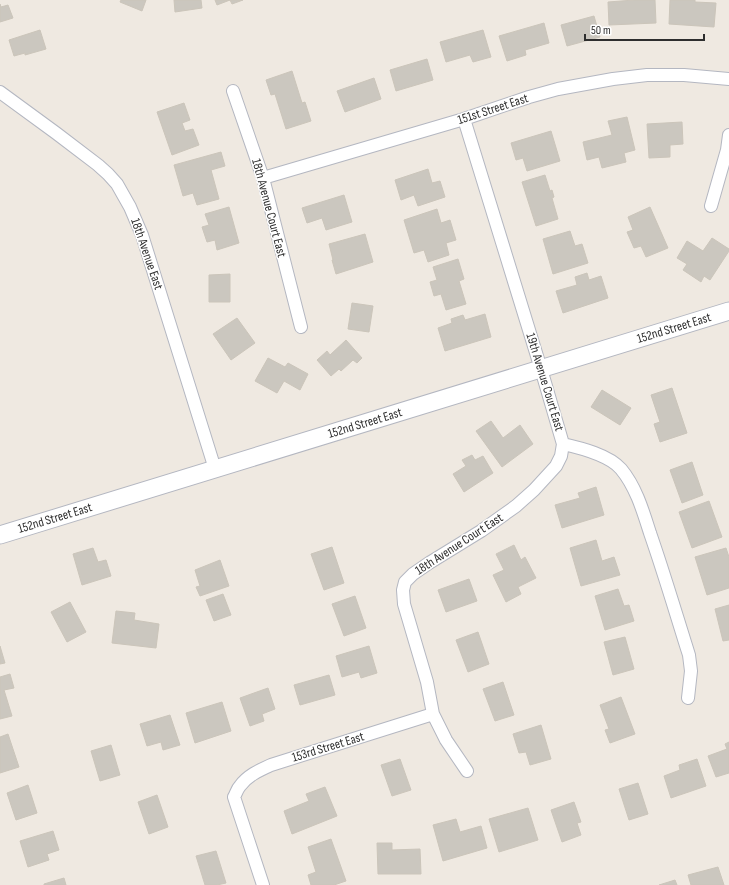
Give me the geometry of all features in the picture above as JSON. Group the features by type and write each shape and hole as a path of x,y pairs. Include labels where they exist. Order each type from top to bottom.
{"main road":[{"name":"152nd Street East","path":"0,535 729,311"}],"street":[{"name":"151st Street East","path":"263,178 464,119 558,89 613,79 648,75 684,75 729,79"},
{"name":"18th Avenue Court East","path":"233,91 263,178 301,327"},
{"name":"18th Avenue East","path":"0,92 98,165 117,184 130,207 142,235 215,469"},
{"name":"19th Avenue Court East","path":"464,119 563,444 589,451 607,458 621,468 632,484 655,547 689,655 691,671 688,698"},
{"path":"710,206 727,150 729,135"},
{"name":"18th Avenue Court East","path":"467,771 446,740 433,714 427,682 404,604 403,590 405,582 413,574 429,563 481,531 530,494 556,466 561,456 563,444"},
{"name":"153rd Street East","path":"263,885 234,797 239,786 249,776 272,765 433,714"}],"building":[{"path":"121,0 146,0 142,11 120,2"},
{"path":"174,0 201,0 202,8 175,12"},
{"path":"215,0 230,0 217,5"},
{"path":"230,0 243,0 232,4"},
{"path":"655,0 656,23 609,25 608,2"},
{"path":"670,0 695,0 695,2 716,3 714,27 669,24"},
{"path":"0,4 1,7 8,5 13,18 0,22"},
{"path":"594,16 600,37 567,46 561,25"},
{"path":"544,23 549,43 525,50 526,55 507,61 499,36"},
{"path":"40,30 46,49 25,55 25,53 14,56 9,40"},
{"path":"483,30 491,57 473,62 470,55 446,62 440,42"},
{"path":"427,59 433,80 396,91 390,70"},
{"path":"292,71 302,103 305,102 311,121 286,129 275,94 271,95 266,80"},
{"path":"374,78 381,99 345,112 337,91"},
{"path":"184,103 190,120 182,123 185,131 193,129 199,145 172,155 157,112"},
{"path":"627,117 635,150 624,153 626,162 602,168 599,157 587,160 583,142 612,135 608,121"},
{"path":"682,122 683,144 670,145 670,157 649,158 647,124"},
{"path":"551,131 560,161 527,171 523,158 516,160 511,143"},
{"path":"221,152 225,166 211,170 219,199 197,205 193,193 183,196 174,165"},
{"path":"428,169 432,183 440,181 445,197 418,206 414,195 401,200 395,180"},
{"path":"545,175 550,191 552,190 554,197 552,198 558,219 536,226 522,182"},
{"path":"344,195 352,222 326,230 322,218 307,223 302,208"},
{"path":"229,207 239,243 217,250 215,240 207,242 202,227 209,225 205,214"},
{"path":"650,207 668,248 646,257 641,246 634,248 627,232 633,230 628,217"},
{"path":"437,209 441,223 450,220 456,240 446,243 449,255 428,262 424,250 414,253 404,220"},
{"path":"570,231 575,246 582,244 588,263 553,274 543,239"},
{"path":"365,234 373,262 336,274 329,244"},
{"path":"712,238 729,249 729,251 710,280 704,276 701,282 683,270 687,264 677,258 687,241 703,251"},
{"path":"458,259 464,279 459,281 466,304 446,310 441,294 434,296 430,282 437,280 433,267"},
{"path":"587,273 589,280 601,276 608,298 563,313 556,291 577,285 575,277"},
{"path":"230,274 230,302 209,302 209,275"},
{"path":"352,303 373,306 369,332 348,329"},
{"path":"485,314 491,337 445,351 438,328 452,323 451,319 463,315 465,320"},
{"path":"237,318 255,343 231,360 213,334"},
{"path":"346,340 362,358 357,363 353,360 341,371 339,369 331,376 317,360 327,351 330,355"},
{"path":"268,358 285,367 288,363 308,374 300,390 284,381 277,393 255,381"},
{"path":"672,388 687,433 660,442 654,424 660,422 651,395"},
{"path":"602,390 631,408 620,425 591,407"},
{"path":"491,421 503,438 520,425 533,444 502,467 476,431"},
{"path":"472,455 475,460 483,456 493,473 464,492 453,474 466,466 462,460"},
{"path":"692,462 703,495 682,503 670,470"},
{"path":"596,487 604,515 562,528 555,505 580,498 578,493"},
{"path":"709,501 722,537 692,548 679,512"},
{"path":"596,540 602,561 614,557 620,575 581,586 570,548"},
{"path":"514,545 521,560 525,557 536,578 518,587 521,594 506,602 493,575 504,570 496,554"},
{"path":"332,547 344,583 324,590 311,554"},
{"path":"93,548 98,562 106,560 111,576 82,585 73,554"},
{"path":"726,548 729,557 729,588 707,595 695,557"},
{"path":"220,560 229,586 200,596 196,587 200,586 195,570"},
{"path":"469,579 477,601 446,612 438,590"},
{"path":"618,589 624,606 629,605 634,621 605,630 595,596"},
{"path":"223,594 231,615 214,621 206,600"},
{"path":"355,596 366,628 344,636 332,604"},
{"path":"70,602 86,632 67,642 51,612"},
{"path":"729,605 729,640 723,641 715,609"},
{"path":"116,611 135,613 134,620 159,624 156,648 112,643"},
{"path":"478,632 489,664 468,672 456,640"},
{"path":"625,637 634,669 613,675 604,642"},
{"path":"0,646 5,663 0,664"},
{"path":"369,646 377,673 361,678 359,672 342,677 336,656"},
{"path":"10,674 14,688 4,690 12,716 0,719 0,677"},
{"path":"329,675 335,695 300,705 294,685"},
{"path":"503,682 514,715 495,721 483,689"},
{"path":"268,688 275,709 262,714 264,721 250,726 240,698"},
{"path":"621,697 635,734 610,743 605,730 609,729 600,705"},
{"path":"222,702 231,731 195,743 186,713"},
{"path":"170,715 180,745 163,750 161,742 147,746 140,724"},
{"path":"541,725 551,759 530,765 526,752 519,753 513,734"},
{"path":"8,734 19,767 0,773 0,737"},
{"path":"729,742 729,773 716,777 708,756 727,749 725,744"},
{"path":"111,745 120,775 100,781 91,751"},
{"path":"400,759 411,790 392,796 381,765"},
{"path":"697,759 706,786 671,798 664,776 680,770 679,765"},
{"path":"638,783 648,814 629,820 619,789"},
{"path":"28,785 37,813 16,820 7,793"},
{"path":"325,787 337,816 292,834 284,811 309,801 306,794"},
{"path":"157,795 168,827 149,834 138,802"},
{"path":"574,802 581,822 577,823 581,835 562,842 551,810"},
{"path":"528,808 538,840 499,852 489,819"},
{"path":"456,819 460,832 481,826 487,848 443,861 433,825"},
{"path":"53,831 59,850 47,854 49,860 28,867 20,841"},
{"path":"331,839 346,881 334,885 311,885 308,875 316,872 308,847"},
{"path":"377,843 392,843 392,850 420,849 421,874 378,874"},
{"path":"216,851 226,883 205,885 196,856"},
{"path":"718,867 724,885 691,885 688,875"},
{"path":"64,878 66,885 44,885 44,884"},
{"path":"675,880 677,885 659,885"}]}
